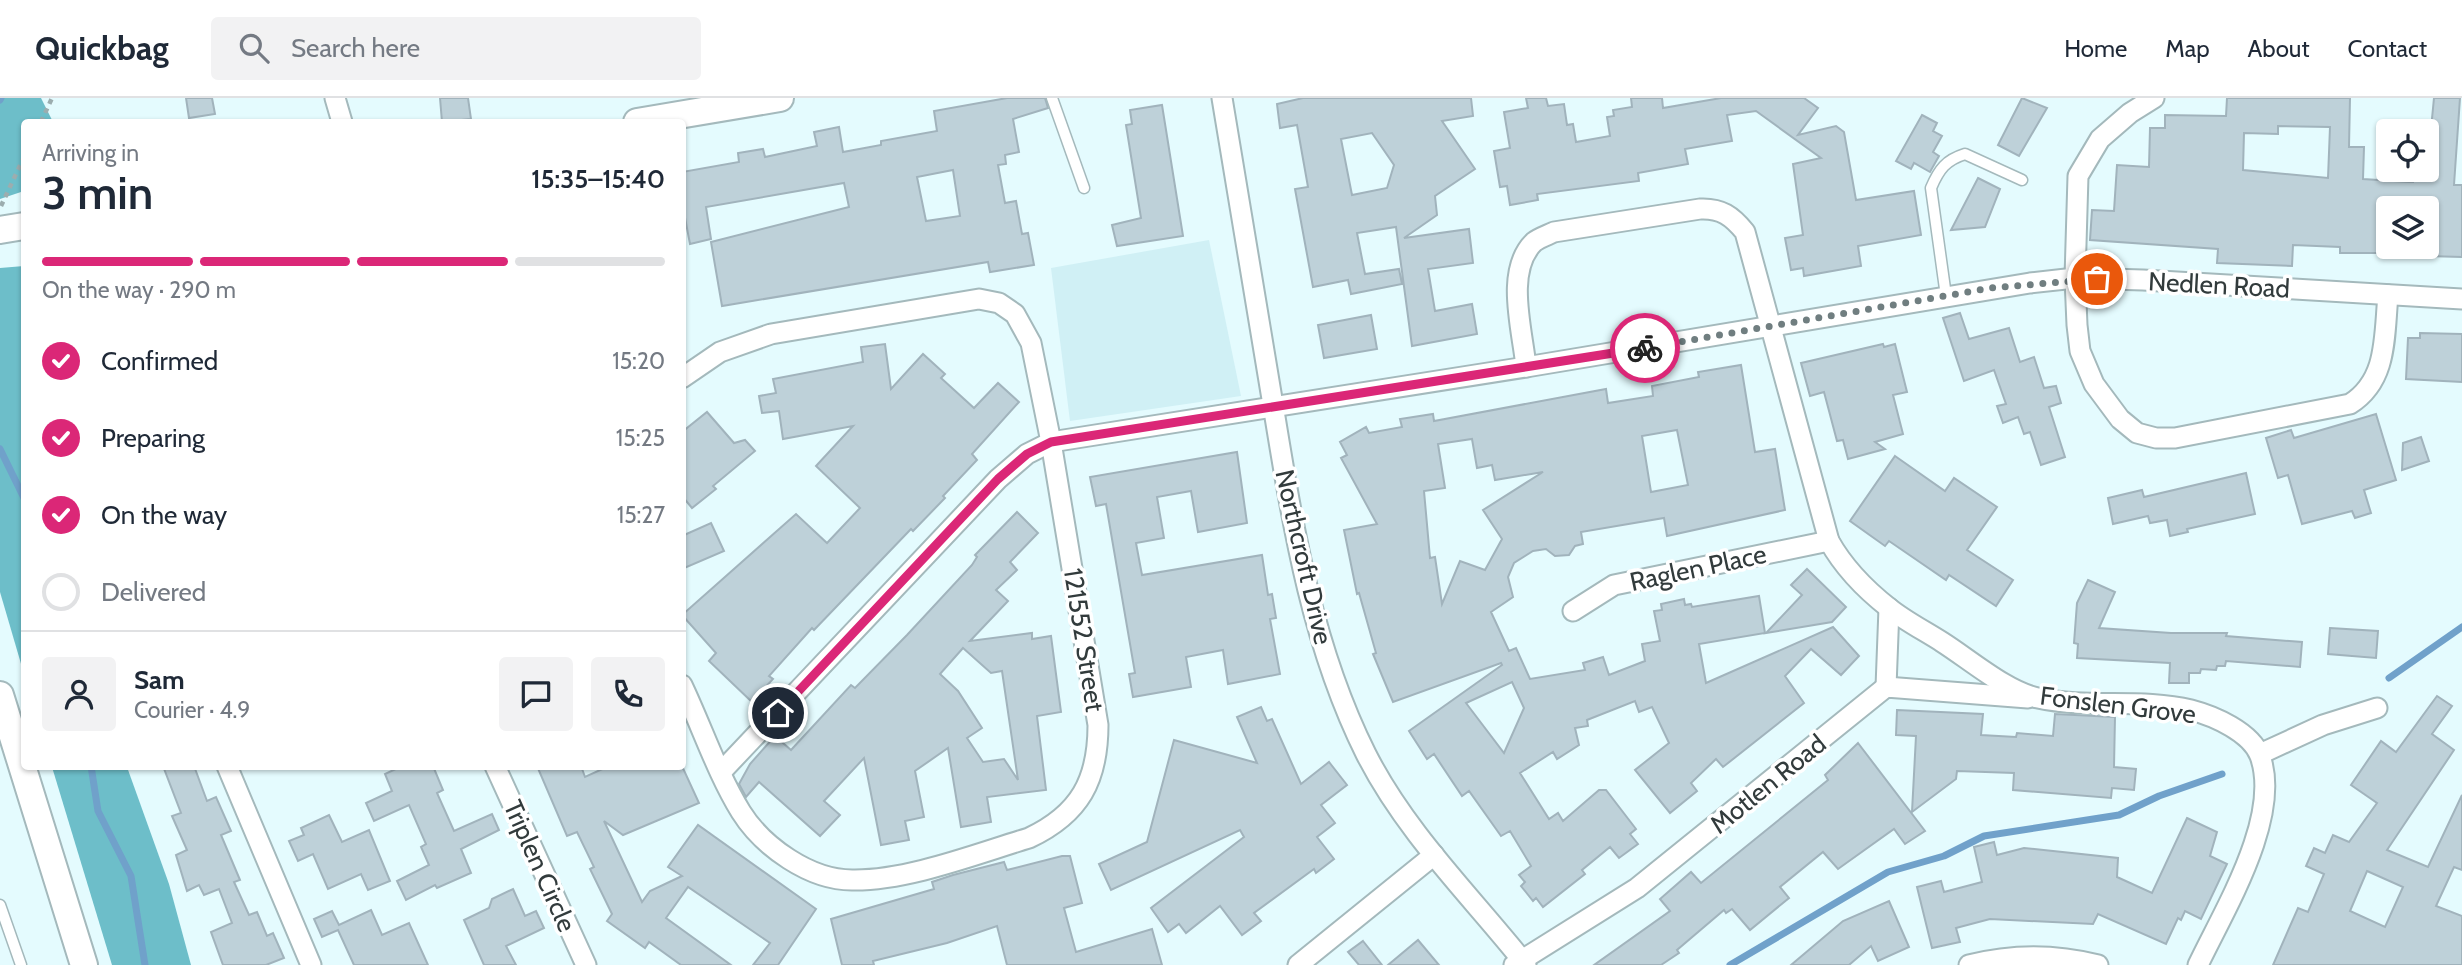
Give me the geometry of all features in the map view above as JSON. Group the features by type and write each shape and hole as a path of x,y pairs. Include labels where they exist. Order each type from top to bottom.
{"main road":[{"path":"651,119 727,103 780,98"},
{"path":"0,230 21,226"},
{"path":"0,695 21,762"},
{"path":"23,770 84,965"}],"street":[{"path":"335,98 341,119"},
{"name":"Northcroft Drive","path":"1222,98 1273,406 1308,591 1340,697 1367,756 1398,807 1520,963"},
{"path":"2154,98 2130,113 2101,139 2078,176 2075,278 2078,338 2085,367 2120,419 2137,433 2156,438 2175,438 2350,404 2372,385 2381,366 2388,295"},
{"name":"Fonslen Grove","path":"1527,368 1518,284 1520,267 1534,242 1554,232 1715,209 1729,216 1745,232 1829,541 1840,561 1889,608 1998,679 2036,698 2191,710 2219,720 2245,736 2260,754"},
{"name":"Nedlen Road","path":"1051,442 1527,368 1946,296 2075,278 2462,299"},
{"name":"121552 Street","path":"686,375 720,352 771,334 979,299 999,303 1016,314 1031,343 1051,442 1098,725 1098,753 1089,783 1074,808 1049,828 1029,838 891,876 852,880 812,871 784,855 761,836 741,812 686,694"},
{"path":"722,771 998,479 1027,454 1051,442"},
{"name":"Raglen Place","path":"1573,611 1614,585 1829,541"},
{"path":"1889,608 1886,687 2036,698"},
{"name":"Motlen Road","path":"1520,963 1637,888 1886,687"},
{"path":"2198,965 2258,830 2265,800 2260,754 2323,725 2377,708"},
{"path":"229,770 311,965"},
{"name":"Triplen Circle","path":"497,770 586,965"},
{"path":"1298,965 1434,855"},
{"path":"1969,965 2015,956 2041,956 2098,965"}],"lane":[{"path":"1052,98 1084,188"},
{"path":"1946,296 1931,188 1937,172 1950,159 1965,154 2022,180"},
{"path":"0,905 21,965"}],"path":[{"path":"42,119 52,98"},
{"path":"0,208 21,163"}],"shaded area":[{"path":"0,98 41,98 52,119 21,119 21,192 0,199"},
{"path":"1209,240 1241,396 1070,421 1051,268"},
{"path":"21,266 21,664 0,592 0,268"},
{"path":"53,770 128,770 169,884 191,965 112,965"}],"building":[{"path":"186,98 212,98 215,114 189,118"},
{"path":"440,98 468,98 471,119 442,119"},
{"path":"1007,98 1045,98 1048,108 1013,119 1019,152 1005,155 1006,164 998,165 1005,203 1016,201 1022,234 1028,233 1034,265 990,272 988,262 722,306 711,242 849,207 844,183 706,207 711,239 690,244 686,223 686,171 739,162 738,153 763,149 765,157 817,146 814,132 839,127 843,152 881,145 881,141 937,131 934,111","holes":["953,170 960,216 926,221 917,177"]},
{"path":"1303,98 1471,98 1473,116 1442,121 1475,169 1435,196 1437,215 1404,238 1469,229 1473,263 1428,269 1435,311 1472,304 1477,334 1412,346 1396,227 1357,233 1365,274 1399,269 1402,284 1351,294 1348,280 1313,287 1295,189 1308,187 1297,125 1280,128 1277,104","holes":["1372,133 1394,165 1387,188 1352,195 1341,139"]},
{"path":"1526,98 1546,98 1548,106 1564,104 1567,125 1573,124 1576,142 1610,136 1607,117 1614,116 1613,110 1632,107 1631,98 1662,98 1663,108 1721,98 1804,98 1818,108 1798,135 1836,126 1844,132 1856,200 1914,191 1921,235 1858,246 1861,266 1804,276 1803,268 1791,270 1785,238 1803,235 1793,164 1821,158 1756,111 1727,115 1732,141 1685,149 1688,164 1638,173 1639,181 1537,194 1538,200 1510,205 1507,186 1500,187 1494,151 1510,148 1504,112 1528,108"},
{"path":"2022,98 2047,108 2019,156 1998,145"},
{"path":"2227,98 2350,98 2349,147 2364,147 2363,179 2376,180 2376,182 2439,182 2439,119 2432,119 2434,98 2460,98 2454,185 2462,185 2462,257 2439,256 2439,196 2376,196 2376,253 2340,253 2340,247 2293,245 2292,266 2217,263 2218,249 2090,240 2092,210 2114,211 2117,165 2149,167 2150,128 2165,128 2165,115 2226,116","holes":["2278,126 2330,127 2328,178 2243,170 2244,133 2278,134"]},
{"path":"1162,105 1183,236 1117,246 1112,225 1141,218 1126,125 1132,124 1130,110"},
{"path":"1922,115 1937,123 1933,131 1942,136 1933,152 1939,156 1930,172 1914,163 1911,169 1896,161"},
{"path":"1978,178 2000,189 1985,227 1951,230"},
{"path":"1960,313 1969,339 2009,328 2020,362 2034,357 2044,388 2056,386 2061,403 2049,407 2065,457 2041,465 2030,432 2024,434 2018,417 2003,423 1997,406 2006,404 1994,370 1964,381 1943,318"},
{"path":"1371,315 1377,349 1324,358 1318,325"},
{"path":"2420,333 2462,334 2462,382 2406,379 2408,338 2420,338"},
{"path":"885,344 891,389 923,354 945,374 941,378 974,408 998,383 1019,402 972,454 977,460 943,496 945,498 913,531 911,529 814,630 812,628 769,676 773,679 752,702 709,661 716,653 686,619 686,611 796,514 827,543 860,508 816,466 853,426 783,439 779,411 762,413 759,396 776,393 773,379 863,362 861,347"},
{"path":"1883,344 1884,347 1895,344 1907,392 1893,395 1903,434 1875,442 1885,449 1848,459 1843,440 1837,441 1824,392 1810,396 1801,363"},
{"path":"1741,365 1755,452 1775,449 1785,510 1667,536 1664,518 1581,532 1583,544 1575,546 1569,555 1555,556 1546,549 1533,551 1514,563 1508,577 1513,597 1491,612 1509,651 1516,648 1530,679 1585,670 1583,663 1603,657 1609,675 1645,661 1642,644 1660,641 1654,611 1662,610 1661,604 1684,599 1685,605 1691,604 1692,607 1759,596 1765,633 1699,644 1706,683 1833,627 1859,656 1841,675 1811,649 1785,676 1804,703 1723,767 1716,759 1691,783 1697,791 1670,813 1635,770 1669,743 1652,707 1639,712 1635,701 1587,720 1588,726 1575,728 1579,745 1557,759 1553,752 1520,773 1549,819 1558,813 1563,821 1599,790 1606,790 1636,829 1630,834 1638,844 1619,858 1610,847 1582,870 1585,874 1543,907 1536,898 1533,901 1521,886 1525,882 1519,875 1531,866 1510,831 1501,836 1469,791 1462,796 1434,754 1427,759 1409,731 1502,665 1501,663 1393,702 1373,654 1376,653 1359,593 1357,594 1344,530 1377,524 1341,458 1347,455 1340,442 1366,427 1369,433 1402,427 1400,419 1433,414 1434,421 1606,389 1608,403 1653,396 1652,386 1699,377 1698,372","holes":["1677,430 1688,485 1651,492 1642,436","1472,439 1477,468 1492,465 1495,480 1543,472 1483,510 1502,539 1485,570 1460,561 1442,604 1435,557 1430,558 1424,491 1445,488 1438,444","1512,682 1524,708 1504,753 1466,703"]},
{"path":"707,412 734,443 745,440 755,451 713,486 716,489 692,508 686,501 686,429"},
{"path":"2376,414 2396,480 2364,490 2371,513 2355,518 2352,511 2302,524 2288,475 2278,478 2266,438 2291,430 2294,438"},
{"path":"2421,437 2429,461 2402,470 2403,443"},
{"path":"1237,452 1247,523 1198,532 1191,491 1157,497 1164,538 1136,543 1142,575 1262,555 1268,595 1272,594 1276,618 1270,619 1280,674 1228,684 1223,650 1186,657 1191,687 1133,697 1129,674 1135,673 1106,504 1096,506 1090,477"},
{"path":"1895,456 1945,491 1954,478 1997,507 1967,550 2013,580 1996,606 1949,575 1946,580 1889,541 1885,546 1850,521"},
{"path":"2246,473 2255,514 2187,529 2188,532 2170,536 2167,520 2150,523 2148,516 2113,524 2108,498 2142,490 2144,497"},
{"path":"1017,512 1038,533 1010,562 1017,570 996,590 1008,601 970,641 1032,633 1032,639 1051,636 1061,712 1037,716 1046,790 987,797 991,822 961,827 948,748 915,771 924,817 905,821 909,840 881,845 864,758 824,801 840,815 820,836 759,782 746,797 739,784 750,764 775,736 791,750 851,685 855,688 907,635 972,565 977,557 975,555","holes":["963,648 991,673 1002,671 1018,780 1004,759 983,762 967,738 982,728 958,691 940,674"]},
{"path":"711,523 724,551 686,567 686,534"},
{"path":"1807,569 1846,607 1832,622 1766,633 1802,595 1791,585"},
{"path":"2088,580 2115,592 2099,628 2171,633 2227,633 2226,636 2302,642 2300,667 2226,661 2225,666 2217,666 2216,670 2201,669 2200,673 2189,673 2189,683 2169,683 2170,663 2077,658 2078,644 2074,643 2077,603"},
{"path":"2330,628 2378,631 2376,658 2328,654"},
{"path":"2437,696 2452,706 2432,734 2454,750 2387,850 2428,867 2462,795 2462,870 2454,867 2436,906 2462,916 2462,965 2273,965 2298,908 2308,912 2324,874 2306,866 2314,848 2325,853 2333,835 2349,842 2377,803 2351,785 2381,741 2396,752","holes":["2367,871 2403,887 2385,927 2350,911"]},
{"path":"1261,707 1267,721 1272,719 1301,784 1329,762 1347,785 1321,805 1335,823 1317,837 1334,859 1316,873 1314,869 1254,913 1261,921 1242,935 1220,906 1186,933 1179,924 1168,932 1151,908 1244,837 1240,830 1111,890 1099,864 1147,842 1174,740 1257,763 1237,717"},
{"path":"1897,710 1983,714 1981,735 2016,737 2017,733 2053,736 2055,714 2115,717 2114,767 2136,769 2134,790 2112,788 2111,798 2013,790 2014,773 1957,771 1956,779 1912,812 1916,736 1896,735"},
{"path":"1858,743 1925,831 1905,844 1894,829 1838,869 1823,852 1780,887 1789,898 1750,930 1732,909 1726,913 1724,910 1677,950 1679,953 1661,965 1594,965 1670,911 1660,899 1691,872 1701,883 1828,780 1825,775"},
{"path":"165,770 195,770 207,801 216,797 231,831 221,835 240,880 234,882 249,915 257,912 267,936 273,933 284,958 266,965 223,965 211,932 232,923 219,889 204,895 199,885 187,891 176,855 187,850 172,816 181,813"},
{"path":"394,770 435,770 443,790 437,793 454,831 492,814 499,830 461,849 471,873 437,888 435,885 406,900 397,881 429,865 421,847 426,844 409,805 374,821 366,803 392,791 385,774"},
{"path":"539,770 582,770 585,777 600,770 684,770 699,803 623,835 604,821 642,902 650,891 682,876 668,867 698,825 816,909 778,965 753,965 770,943 688,887 666,918 731,965 681,965 649,942 645,948 607,921 612,914 590,869 594,867 577,832 567,836"},
{"path":"329,815 342,842 369,830 390,881 368,890 361,874 328,889 313,854 298,861 289,841 304,835 301,828"},
{"path":"2187,818 2217,832 2210,856 2227,864 2201,919 2185,911 2181,920 2178,918 2166,944 2098,914 2093,924 1990,919 1956,928 1960,942 1932,948 1917,887 1941,881 1944,892 1982,882 1974,847 1994,842 1997,855 2024,848 2118,858 2117,877 2152,893"},
{"path":"1070,856 1082,903 1064,908 1076,952 1152,929 1162,965 1007,965 997,926 947,943 873,961 874,965 842,965 831,919 934,889 932,882 953,875 1004,862 1007,870"},
{"path":"513,889 525,916 536,911 544,928 506,946 516,965 484,965 464,920 489,908 492,899"},
{"path":"1889,901 1909,947 1878,961 1871,946 1849,965 1791,965 1843,921"},
{"path":"371,910 382,935 409,923 428,965 354,965 338,930 322,937 314,919 332,911 339,925"},
{"path":"1418,940 1439,965 1388,965"},
{"path":"1363,941 1382,965 1359,965 1348,952"}],"waterway":[{"path":"0,449 21,492"},
{"path":"2389,678 2462,627"},
{"path":"92,770 98,811 131,876 145,965"},
{"path":"1730,965 1888,872 1944,856 1984,836 2119,815 2159,796 2222,774"}],"way so far":[{"path":"1645,348 1991,288 2075,278 2097,279"}],"route":[{"path":"778,713 1010,467 1027,454 1051,442 1645,348"}]}
